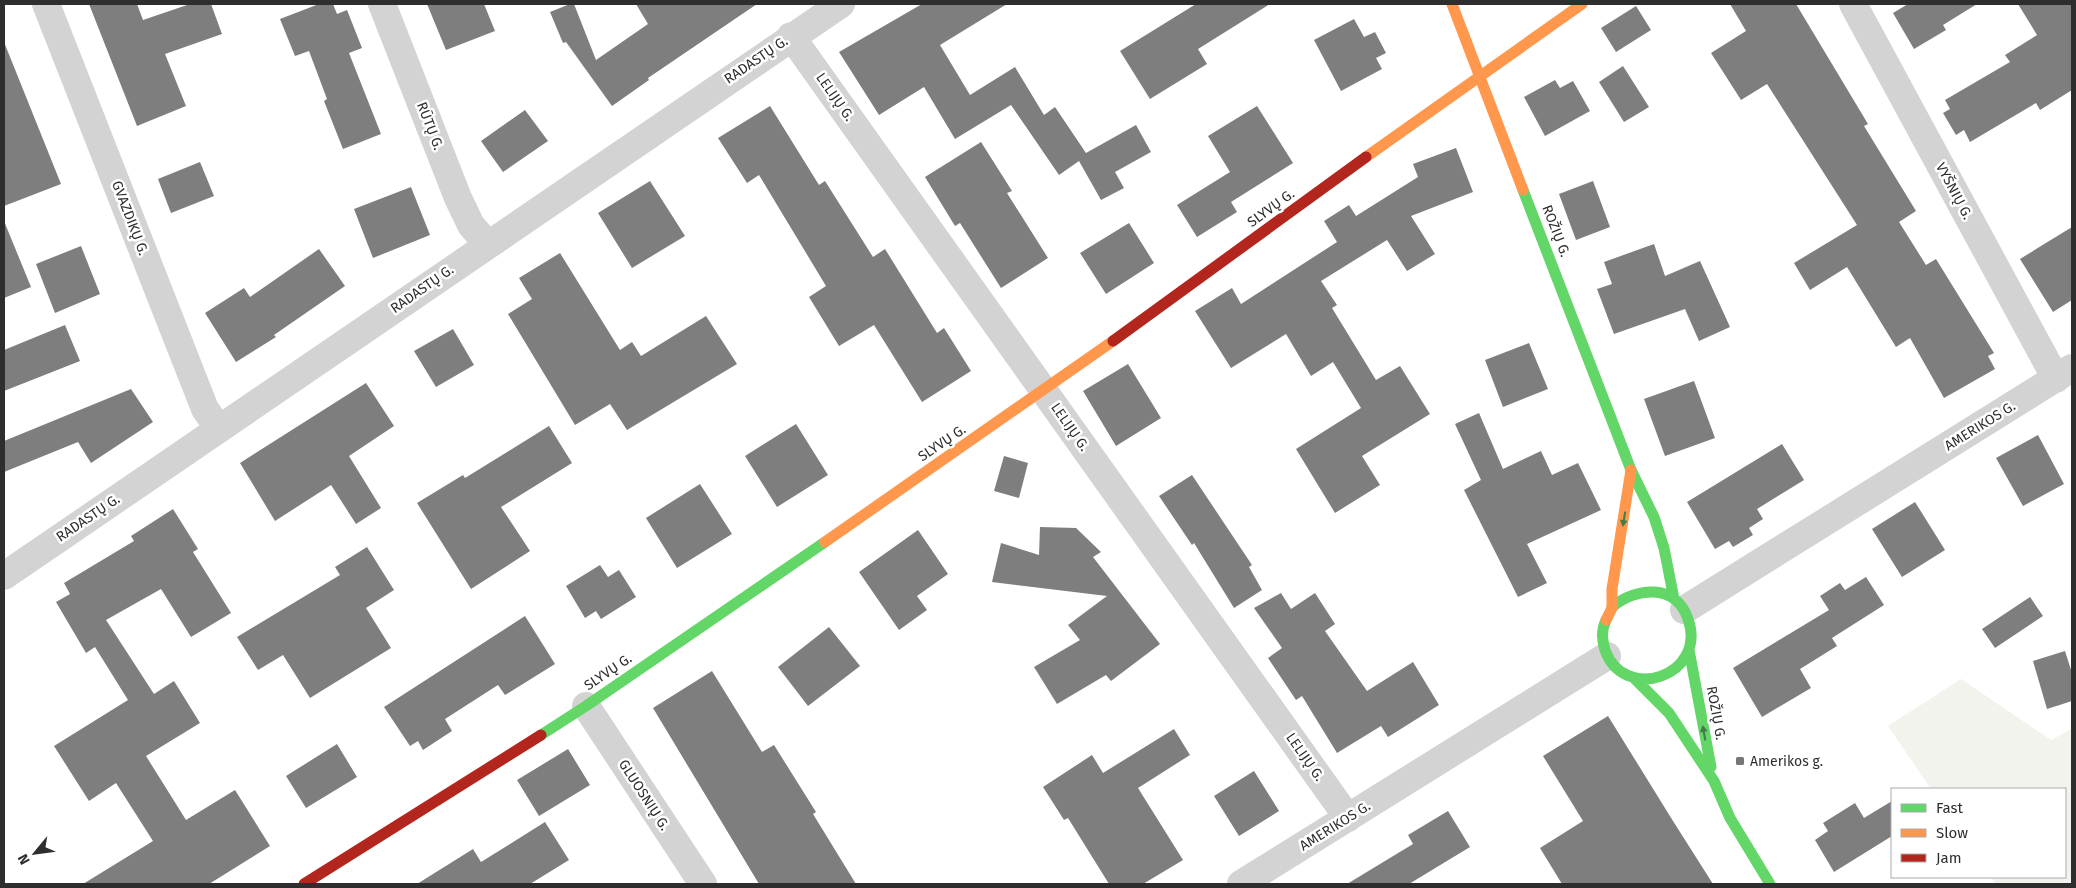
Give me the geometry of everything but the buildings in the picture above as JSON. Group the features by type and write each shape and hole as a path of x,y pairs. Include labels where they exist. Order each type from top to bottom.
{"street":[{"name":"GVAZDIKŲ G.","path":"46,4 205,410 219,429"},
{"name":"RŪTŲ G.","path":"382,4 458,198 471,225 487,244"},
{"name":"RADASTŲ G.","path":"4,576 791,36 841,4"},
{"name":"ROŽIŲ G.","path":"1452,4 1631,470 1648,496 1660,529 1679,605"},
{"name":"SLYVŲ G.","path":"304,884 586,706 1044,391 1479,75 1582,4"},
{"name":"VYŠNIŲ G.","path":"1853,4 2064,373"},
{"name":"LELIJŲ G.","path":"791,36 1348,818"},
{"name":"AMERIKOS G.","path":"1679,605 2064,373"},
{"path":"1612,607 1612,589 1631,470"},
{"path":"1641,591 1662,593 1679,605 1690,623 1692,637 1689,650 1683,662 1673,672 1662,678 1649,680 1635,679 1624,674 1607,656 1602,640 1604,622 1612,607 1622,598 1641,591"},
{"name":"ROŽIŲ G.","path":"1689,650 1714,781"},
{"name":"AMERIKOS G.","path":"1241,884 1607,656"},
{"name":"ROŽIŲ G.","path":"1635,679 1669,713 1714,781 1730,818 1770,884"},
{"name":"GLUOSNIŲ G.","path":"586,706 703,884"}],"shaded area":[{"path":"1961,679 2051,740 2072,729 2072,884 1996,884 1992,878 2066,878 2066,788 1930,788 1888,726"}],"traffic: fast":[{"path":"1523,190 1631,470 1654,517 1664,548 1674,599"},
{"path":"541,735 825,542"},
{"path":"1606,620 1602,635 1605,650 1615,667 1629,676 1645,679 1661,676 1676,668 1686,655 1691,639 1688,619 1682,607 1674,599 1665,594 1643,593 1632,595 1612,607"},
{"path":"1689,650 1711,767"},
{"path":"1635,679 1669,713 1714,781 1730,818 1770,884"}],"traffic: slow":[{"path":"1452,4 1523,190"},
{"path":"1366,157 1582,4"},
{"path":"825,542 1113,341"},
{"path":"1606,620 1612,608 1612,589 1631,470"}],"traffic: jam":[{"path":"1113,341 1366,157"},
{"path":"304,884 541,735"}],"place":[{"name":"Amerikos g.","path":"1740,761"}]}
